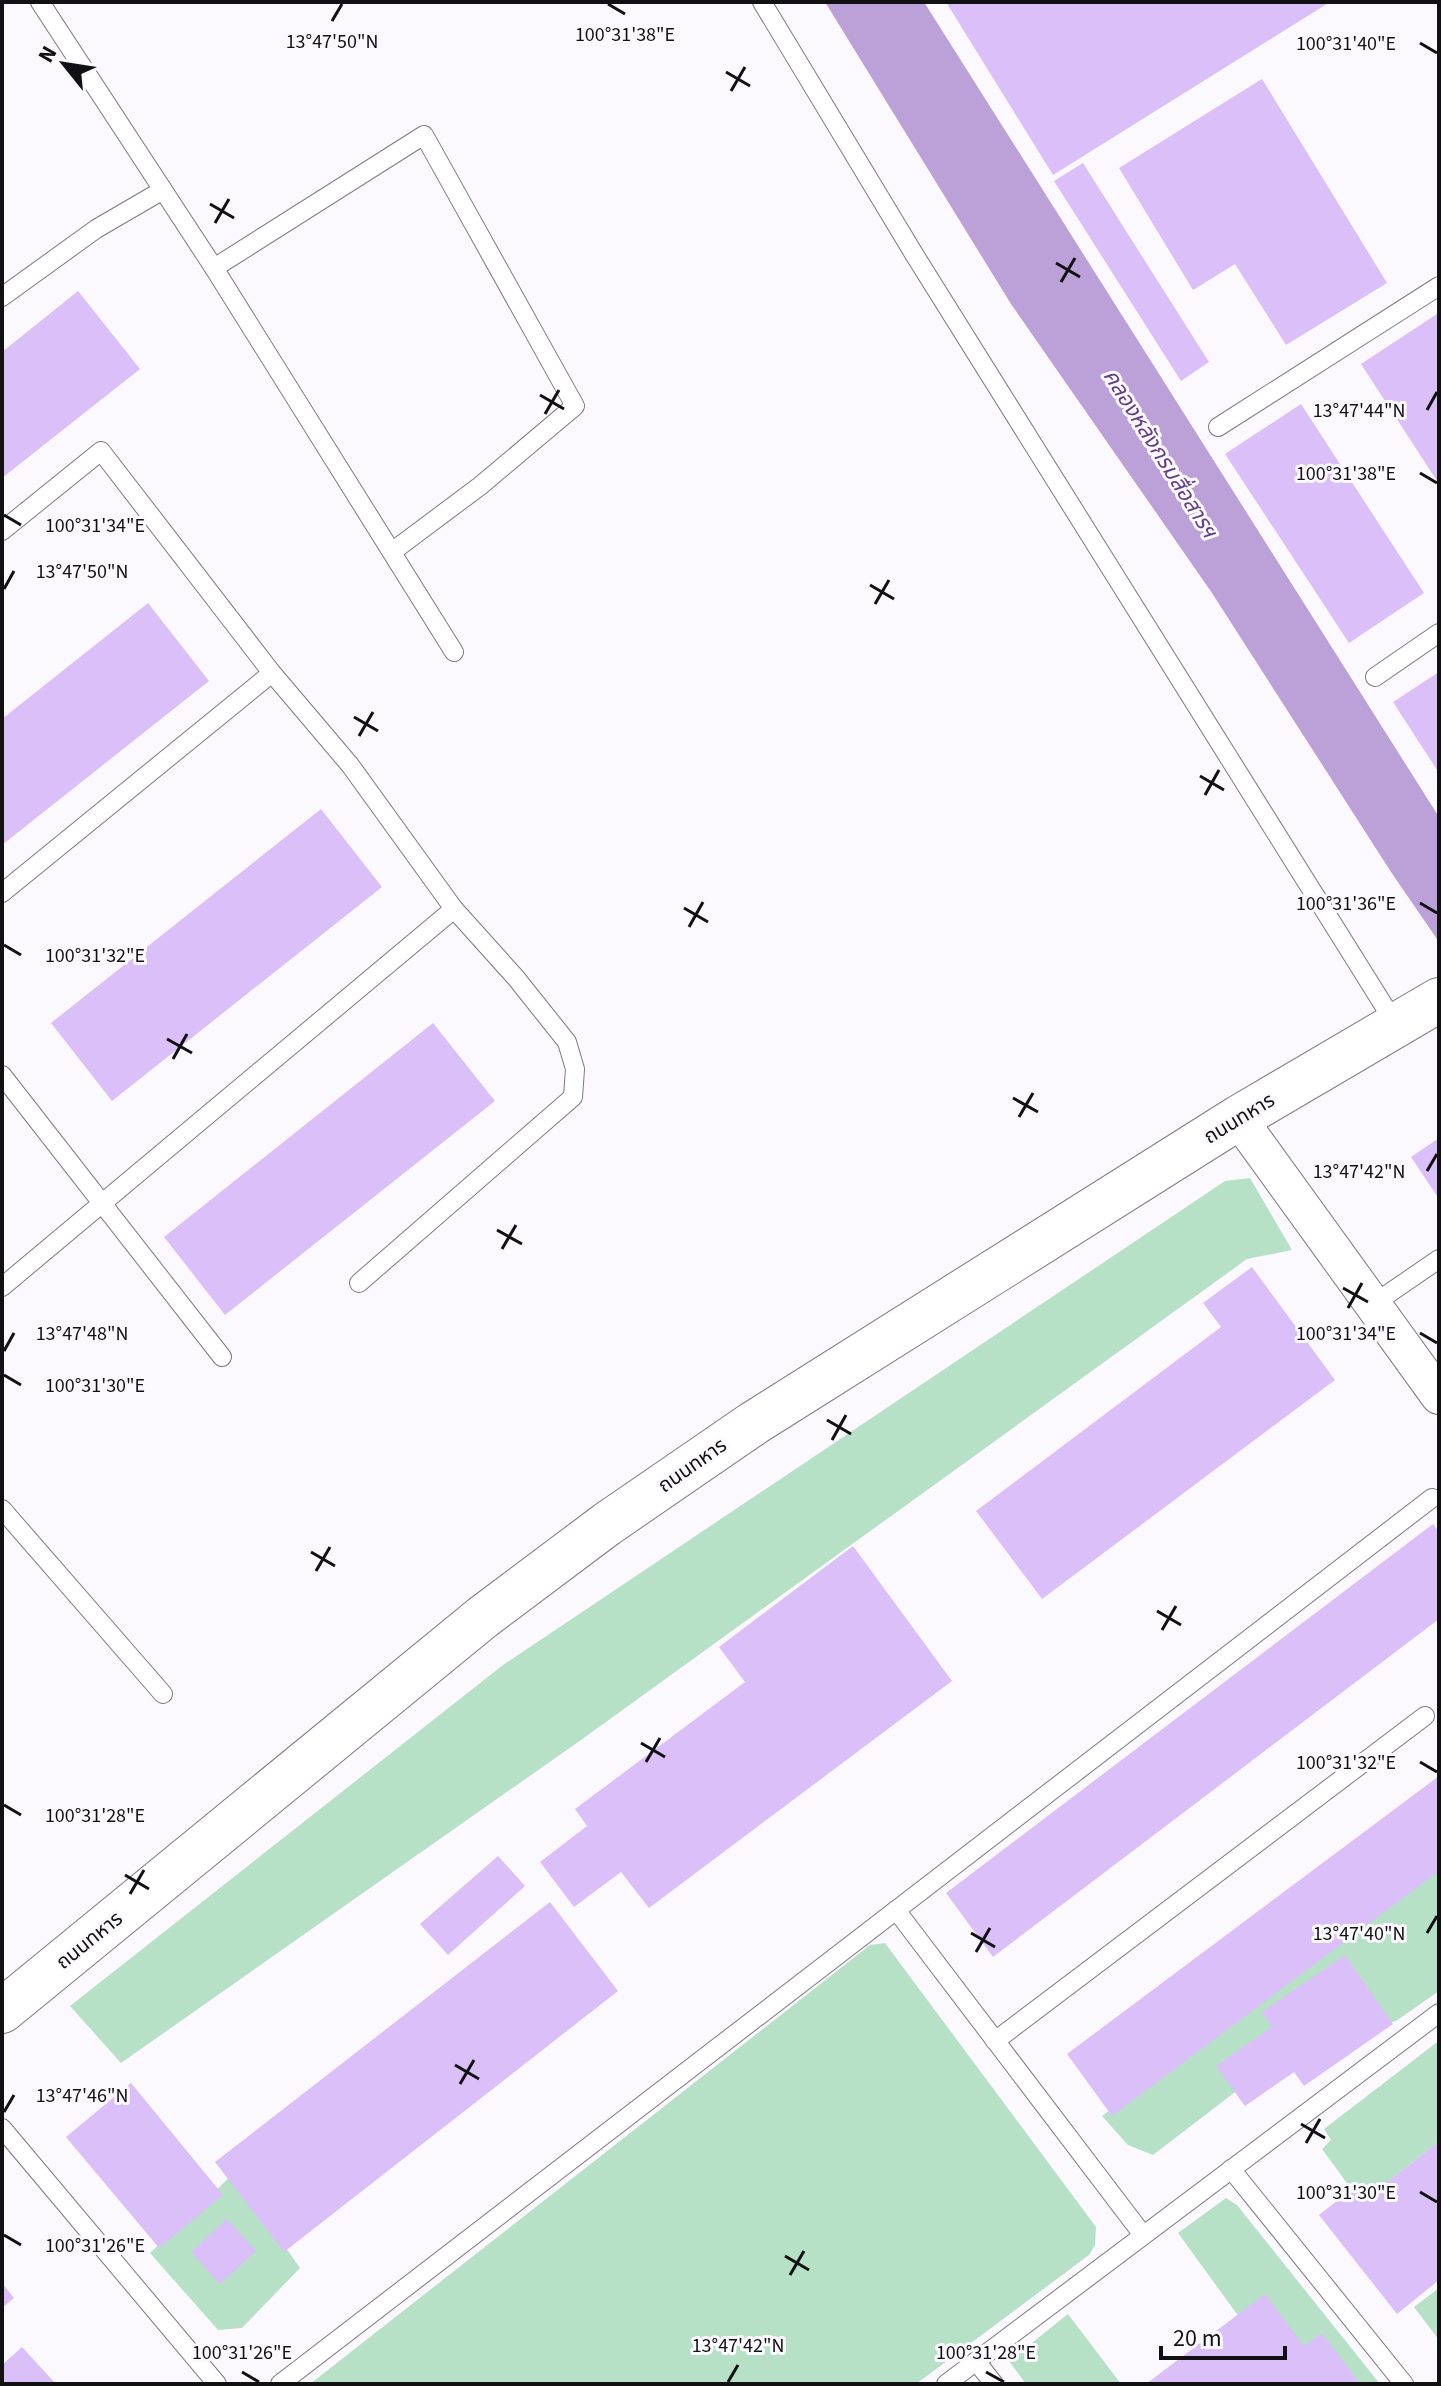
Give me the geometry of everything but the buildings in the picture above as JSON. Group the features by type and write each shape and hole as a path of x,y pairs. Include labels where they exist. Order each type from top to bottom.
{"main road":[{"name":"ถนนทหาร","path":"2,2011 483,1617 607,1524 754,1423 1238,1118 1422,1010"}],"street":[{"path":"1238,1118 1439,1396"}],"lane":[{"path":"40,2 214,268 454,652"},
{"path":"762,2 922,268 1422,1010"},
{"path":"214,268 424,135 575,406 480,486 393,551"},
{"path":"2,297 96,229 163,190"},
{"path":"1218,427 1439,286"},
{"path":"2,531 101,451 272,673 350,765 454,909 516,978 567,1042 575,1069 573,1097 359,1283"},
{"path":"1375,677 1439,633"},
{"path":"2,893 272,673"},
{"path":"3,1286 454,909"},
{"path":"2,1075 222,1357"},
{"path":"1372,1305 1437,1265"},
{"path":"280,2384 1432,1498"},
{"path":"2,1509 163,1694"},
{"path":"995,2041 1425,1716"},
{"path":"896,1910 1143,2235"},
{"path":"946,2384 1439,2013"},
{"path":"2,2128 217,2384"},
{"path":"1231,2169 1404,2384"},
{"path":"976,2361 994,2384"}],"green space":[{"path":"1250,1178 1292,1250 1247,1259 581,1740 121,2063 70,2006 503,1665 1225,1181"},
{"path":"1439,1856 1439,1991 1396,2021 1282,2056 1153,2155 1128,2145 1102,2116"},
{"path":"885,1943 1096,2227 1095,2245 1089,2255 916,2384 310,2384 870,1945"},
{"path":"1439,2043 1439,2141 1371,2195 1352,2190 1322,2149 1331,2140 1324,2129"},
{"path":"234,2173 300,2268 242,2328 218,2330 150,2253"},
{"path":"1226,2198 1237,2205 1380,2384 1179,2384 1250,2332 1178,2233"},
{"path":"1439,2288 1439,2340 1414,2307"},
{"path":"1068,2314 1121,2384 1026,2384 1009,2361"}],"water":[{"name":"คลองหลังกรมสื่อสารฯ","path":"825,2 924,2 1439,817 1439,942 1212,593 1011,304"}]}
